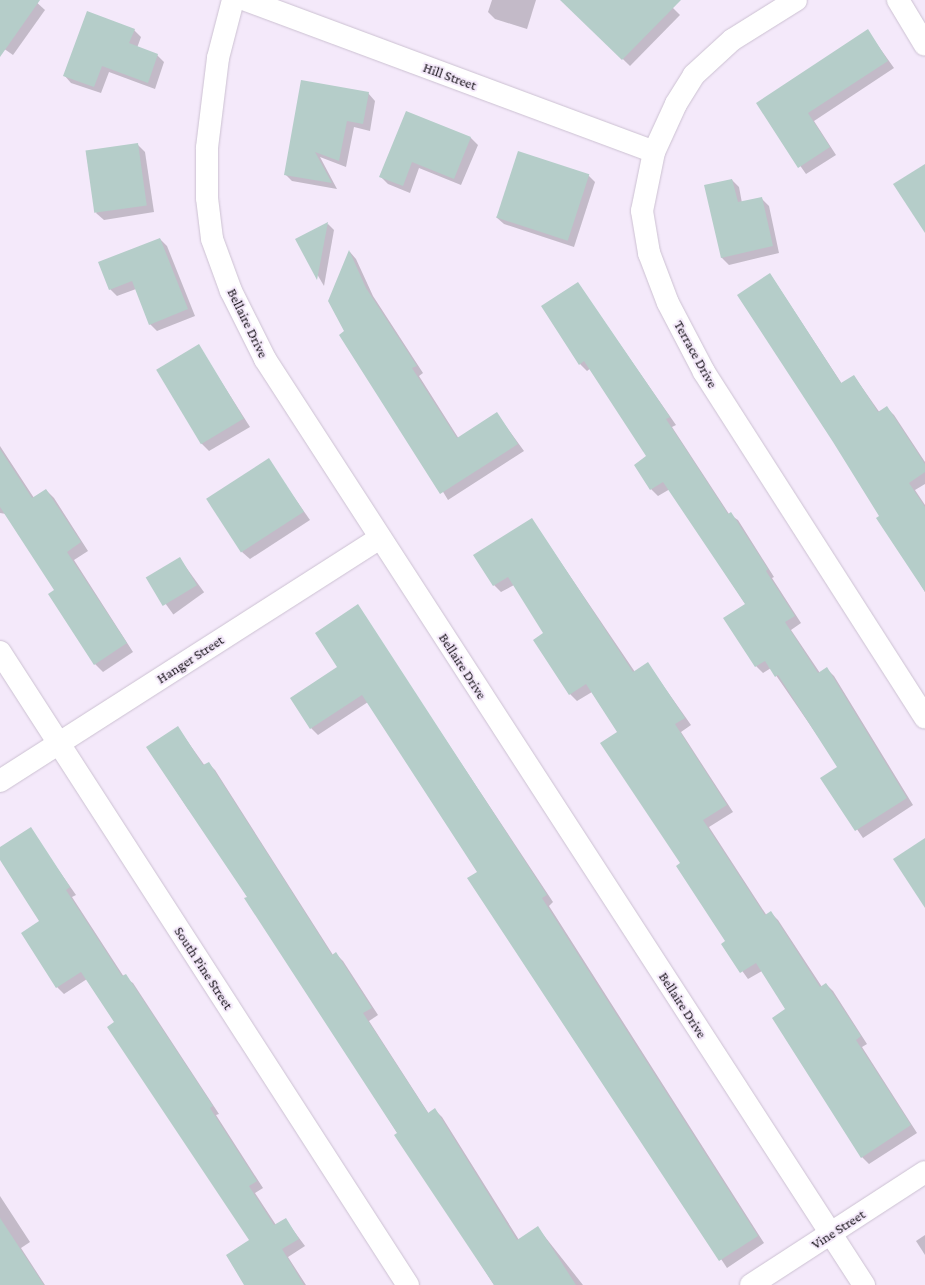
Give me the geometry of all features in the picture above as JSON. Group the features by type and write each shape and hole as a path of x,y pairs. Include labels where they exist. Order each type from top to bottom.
{"street":[{"name":"Bellaire Drive","path":"233,0 218,58 207,148 207,198 212,239 231,291 266,359 864,1285"},
{"name":"Hill Street","path":"246,0 654,152"},
{"name":"Terrace Drive","path":"796,0 732,40 694,75 676,104 654,152 642,211 649,253 668,303 704,372 925,716"},
{"path":"898,0 925,45"},
{"name":"Hanger Street","path":"0,781 380,538"},
{"name":"South Pine Street","path":"0,652 408,1285"},
{"name":"Vine Street","path":"751,1285 925,1172"}],"building":[{"path":"0,0 40,0 0,57"},
{"path":"560,0 681,0 622,60"},
{"path":"87,11 135,29 129,43 158,54 148,83 102,66 94,87 63,76"},
{"path":"868,29 888,61 808,113 830,147 798,168 756,103"},
{"path":"301,80 369,92 363,124 347,121 339,161 315,152 332,183 284,175"},
{"path":"406,111 471,137 454,179 412,162 403,186 379,177"},
{"path":"138,143 147,205 94,213 86,150"},
{"path":"518,151 589,174 568,241 496,218"},
{"path":"925,164 925,233 893,184"},
{"path":"732,179 738,202 762,197 773,246 721,258 704,185"},
{"path":"328,222 317,280 295,239"},
{"path":"160,238 188,309 149,325 132,281 109,290 98,262"},
{"path":"349,250 366,288 417,366 412,368 457,438 497,412 518,444 440,494 339,335 344,331 328,301"},
{"path":"770,273 841,383 854,375 878,412 887,406 925,464 925,472 909,483 925,507 925,592 876,518 879,516 833,442 737,295"},
{"path":"578,282 670,417 666,419 728,514 731,512 768,569 766,571 795,616 785,622 818,673 827,667 907,798 855,831 820,778 837,767 778,675 775,677 765,661 755,667 723,618 745,604 663,482 650,490 634,465 646,456 584,361 579,365 541,306"},
{"path":"199,344 244,419 201,444 156,370"},
{"path":"0,449 32,498 46,489 81,542 67,552 127,643 94,665 48,594 54,590 0,507"},
{"path":"269,458 304,512 241,553 206,499"},
{"path":"532,518 633,672 648,662 685,718 675,724 727,805 703,820 765,915 771,911 820,987 826,983 861,1036 856,1040 911,1125 861,1158 772,1018 785,1009 756,963 740,973 721,944 725,941 676,866 680,863 600,743 617,732 586,684 569,695 533,640 543,633 508,577 493,586 473,555"},
{"path":"180,557 197,585 163,606 146,578"},
{"path":"358,604 547,895 542,898 758,1236 719,1261 467,878 477,872 362,695 310,729 290,698 337,667 315,633"},
{"path":"178,726 203,765 209,762 332,955 336,952 372,1008 363,1013 428,1113 435,1108 517,1240 538,1226 576,1285 494,1285 394,1135 397,1133 244,898 247,897 146,747"},
{"path":"31,827 70,887 66,890 122,976 126,974 213,1106 210,1108 257,1181 249,1186 274,1225 286,1218 299,1239 282,1249 304,1285 244,1285 226,1255 249,1240 107,1027 114,1022 81,972 56,988 21,933 39,921 0,860 0,847"},
{"path":"925,838 925,908 893,859"},
{"path":"0,1218 44,1285 0,1285"}]}
